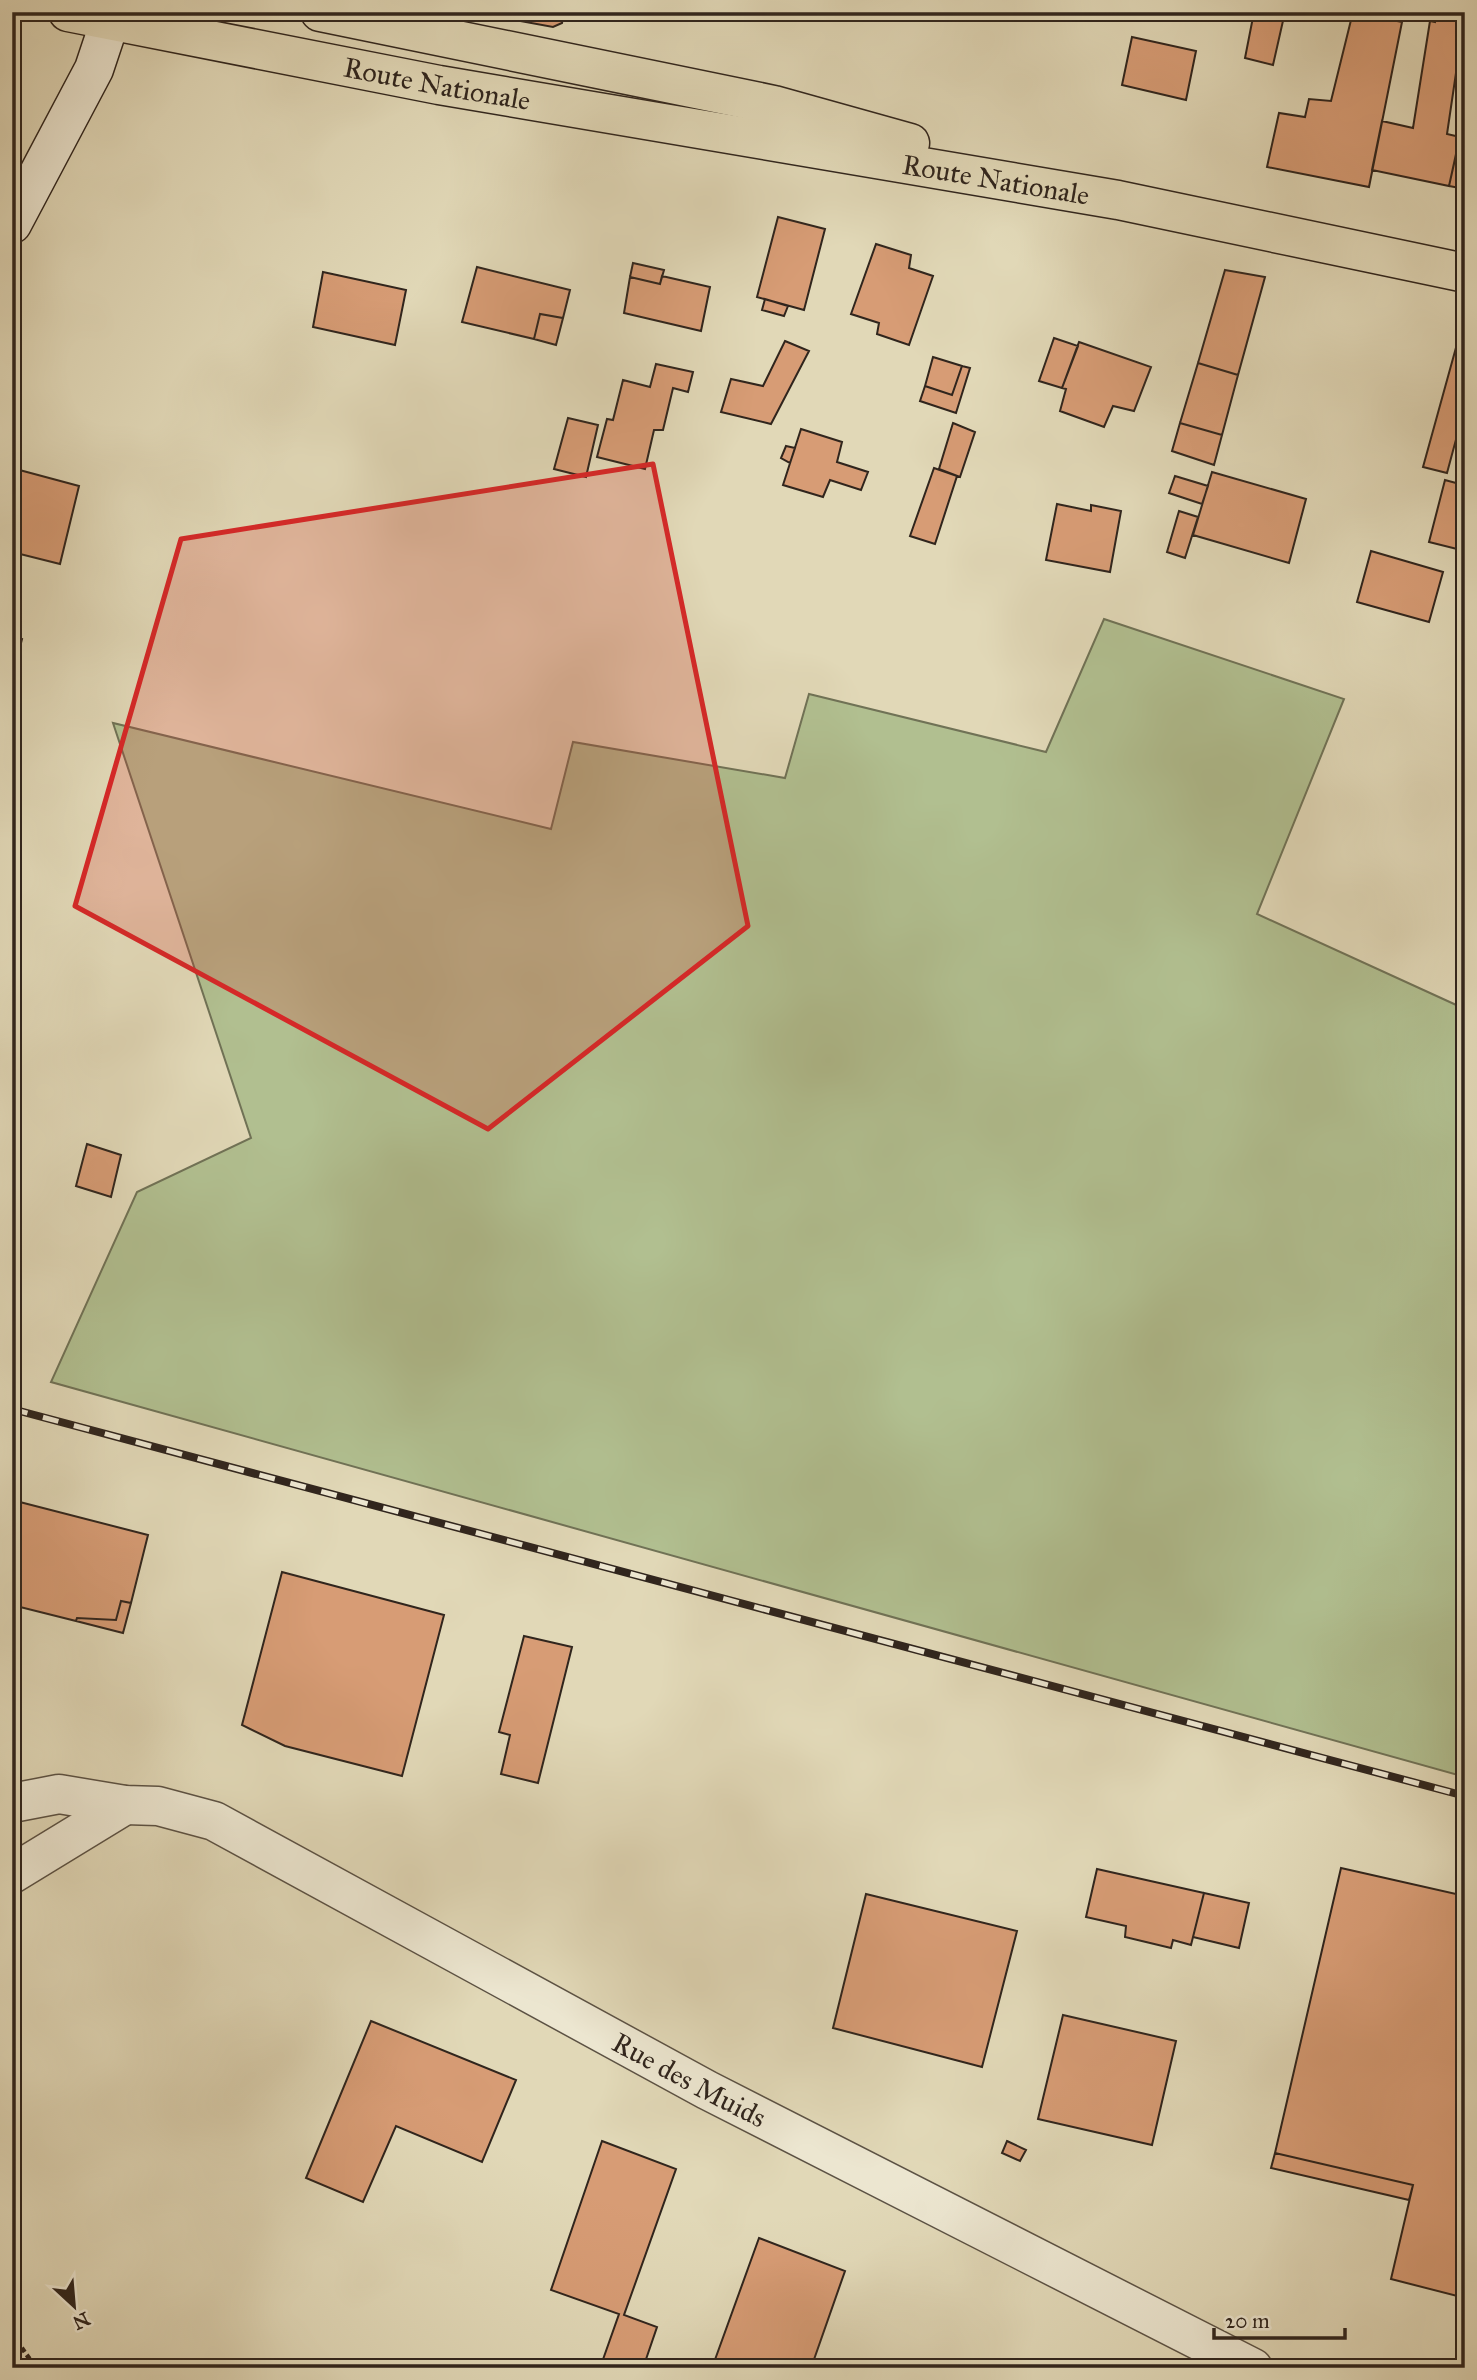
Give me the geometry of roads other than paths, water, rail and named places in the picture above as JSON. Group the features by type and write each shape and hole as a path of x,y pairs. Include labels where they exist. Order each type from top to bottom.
{"main road":[{"name":"Route Nationale","path":"68,12 112,17 439,85 1118,200"},
{"name":"Route Nationale","path":"320,12 774,105 1118,200"},
{"path":"1118,200 1465,273"}],"street":[{"path":"12,223 94,69 112,17"},
{"name":"Rue des Muids","path":"12,1803 59,1794 125,1805 158,1806 214,1821 707,2090 1253,2368"},
{"path":"12,1874 125,1805"}],"railway":[{"path":"12,1409 1465,1796"}]}
